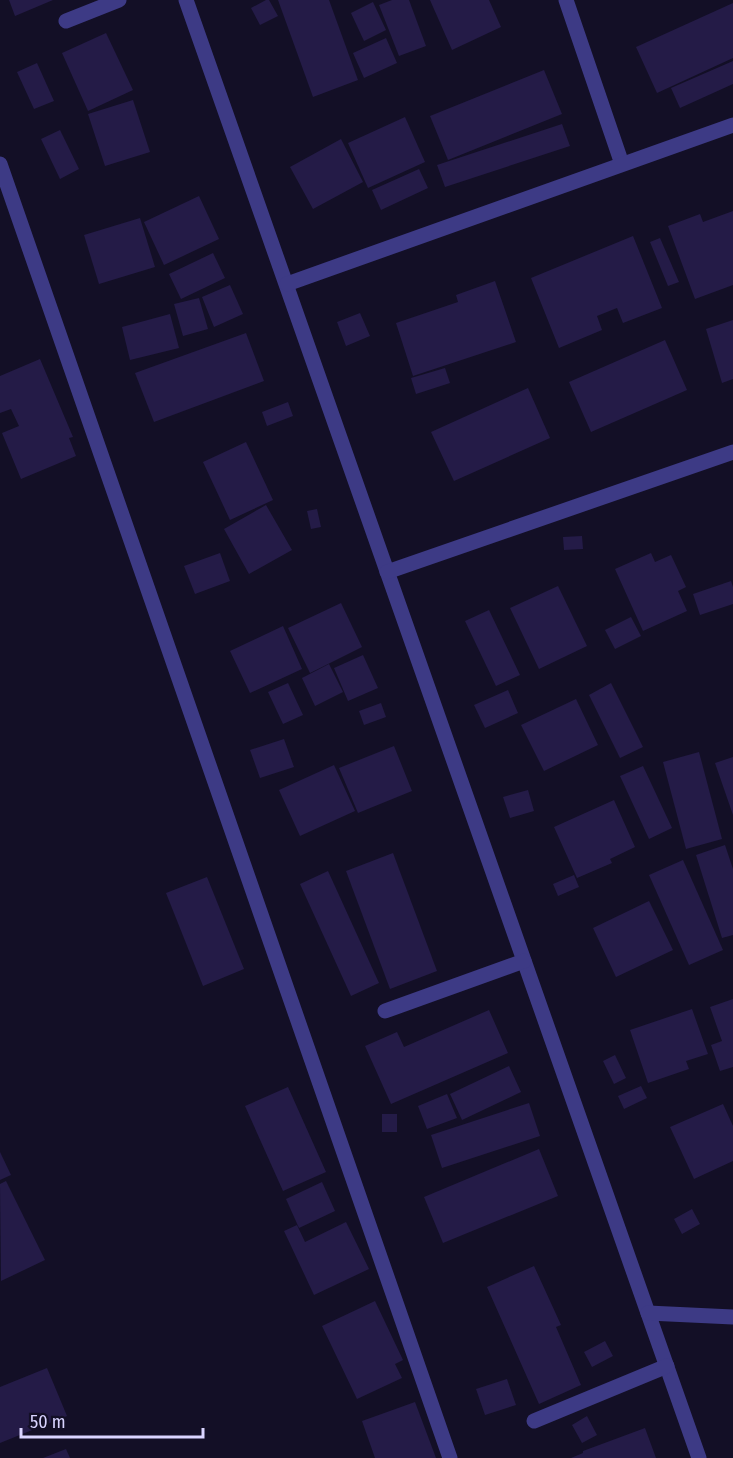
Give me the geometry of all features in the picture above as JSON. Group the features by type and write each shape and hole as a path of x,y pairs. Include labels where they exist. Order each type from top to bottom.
{"street":[{"path":"66,21 119,0"},
{"path":"186,0 699,1458"},
{"path":"566,0 622,164"},
{"path":"287,284 733,125"},
{"path":"0,164 450,1458"},
{"path":"387,572 733,452"},
{"path":"385,1011 524,961"},
{"path":"648,1313 733,1317"},
{"path":"534,1421 667,1366"}],"building":[{"path":"9,0 53,0 15,16"},
{"path":"269,0 278,16 260,25 251,8"},
{"path":"278,0 329,0 358,80 313,97"},
{"path":"392,0 409,0 426,46 399,56 379,5"},
{"path":"430,0 489,0 501,27 452,50"},
{"path":"373,2 386,30 364,41 351,13"},
{"path":"733,3 733,58 657,93 636,47"},
{"path":"106,33 133,90 88,111 62,53"},
{"path":"386,38 397,63 364,78 353,53"},
{"path":"733,61 733,84 680,108 671,88"},
{"path":"37,63 54,101 34,109 17,72"},
{"path":"544,70 562,114 448,160 430,116"},
{"path":"133,100 150,152 105,166 88,114"},
{"path":"405,117 425,162 368,188 348,143"},
{"path":"562,124 570,146 445,187 437,165"},
{"path":"60,130 79,169 60,179 41,139"},
{"path":"341,139 363,182 313,209 290,167"},
{"path":"419,169 428,188 381,210 372,190"},
{"path":"199,196 219,239 164,265 144,222"},
{"path":"733,211 733,285 695,299 668,226 700,214 703,222"},
{"path":"140,218 155,267 99,284 84,235"},
{"path":"633,236 662,308 623,323 617,308 597,316 602,330 559,348 531,278"},
{"path":"660,238 679,282 668,286 650,242"},
{"path":"213,253 225,278 181,299 169,274"},
{"path":"495,281 516,342 413,376 396,323 458,302 456,295"},
{"path":"230,285 243,314 214,327 202,297"},
{"path":"199,298 208,329 183,336 174,304"},
{"path":"360,313 370,336 346,346 337,322"},
{"path":"170,314 179,348 130,360 122,327"},
{"path":"733,320 733,379 722,383 706,329"},
{"path":"246,333 264,381 154,422 135,373"},
{"path":"665,340 687,390 591,432 569,382"},
{"path":"40,359 73,437 69,438 76,456 21,479 2,433 19,426 11,409 0,413 0,376"},
{"path":"445,368 450,383 416,394 411,378"},
{"path":"528,388 550,438 454,481 431,432"},
{"path":"288,402 293,416 267,426 262,412"},
{"path":"246,442 273,500 230,520 203,462"},
{"path":"266,505 292,550 249,574 224,529"},
{"path":"317,509 321,527 311,529 307,511"},
{"path":"582,536 583,549 564,550 563,537"},
{"path":"220,553 230,581 195,594 184,566"},
{"path":"651,553 655,562 671,555 686,587 678,591 687,611 643,631 615,569"},
{"path":"731,581 733,604 700,615 693,594"},
{"path":"558,586 587,646 539,669 510,608"},
{"path":"341,603 362,647 310,673 288,628"},
{"path":"489,610 520,675 496,686 465,621"},
{"path":"631,617 641,636 615,649 605,630"},
{"path":"283,626 302,669 250,693 230,651"},
{"path":"363,655 378,688 348,701 334,668"},
{"path":"329,664 343,692 315,706 302,678"},
{"path":"288,683 303,715 283,724 268,692"},
{"path":"611,683 643,747 620,758 589,695"},
{"path":"508,690 518,713 485,728 474,705"},
{"path":"576,699 598,745 544,771 521,725"},
{"path":"381,703 386,717 364,725 359,711"},
{"path":"284,739 294,767 260,778 250,750"},
{"path":"394,746 412,791 358,813 339,768"},
{"path":"699,752 722,839 686,849 663,762"},
{"path":"733,757 733,815 715,763"},
{"path":"334,765 355,811 300,836 279,790"},
{"path":"643,766 672,828 649,839 620,776"},
{"path":"528,790 534,811 510,818 503,797"},
{"path":"614,800 635,847 610,859 612,863 577,878 554,827"},
{"path":"725,845 733,869 733,935 722,938 696,855"},
{"path":"393,853 437,971 390,989 346,871"},
{"path":"683,860 723,950 689,965 649,875"},
{"path":"328,871 379,983 351,996 300,884"},
{"path":"574,875 579,887 558,896 553,884"},
{"path":"207,877 244,969 203,986 166,893"},
{"path":"649,901 673,950 616,977 593,928"},
{"path":"733,999 733,1067 720,1071 711,1045 722,1041 710,1007"},
{"path":"692,1009 708,1054 686,1061 689,1069 648,1083 630,1030"},
{"path":"489,1010 508,1053 391,1104 365,1046 397,1032 404,1047"},
{"path":"615,1055 626,1078 614,1084 603,1061"},
{"path":"509,1066 521,1092 462,1120 450,1094"},
{"path":"641,1086 647,1098 624,1109 618,1096"},
{"path":"288,1087 326,1172 283,1191 245,1106"},
{"path":"447,1094 457,1118 427,1129 418,1106"},
{"path":"529,1103 540,1136 442,1168 431,1135"},
{"path":"723,1104 733,1126 733,1161 694,1179 670,1127"},
{"path":"382,1114 397,1114 397,1132 382,1132"},
{"path":"539,1149 558,1196 443,1243 424,1197"},
{"path":"0,1152 11,1175 0,1180"},
{"path":"6,1181 45,1260 1,1281 0,1184"},
{"path":"322,1182 335,1211 299,1228 286,1199"},
{"path":"692,1209 700,1224 682,1234 674,1219"},
{"path":"346,1222 369,1269 314,1295 284,1231 297,1225 305,1242"},
{"path":"534,1266 561,1325 556,1327 581,1385 539,1404 487,1287"},
{"path":"375,1301 403,1360 395,1364 402,1378 357,1399 322,1326"},
{"path":"605,1341 613,1356 592,1367 584,1352"},
{"path":"47,1368 67,1416 0,1443 0,1387"},
{"path":"507,1379 516,1405 485,1415 476,1389"},
{"path":"415,1402 436,1458 375,1458 362,1421"},
{"path":"587,1416 597,1435 582,1443 572,1425"},
{"path":"645,1428 656,1458 571,1458 583,1451"},
{"path":"66,1449 70,1458 43,1458"}]}
